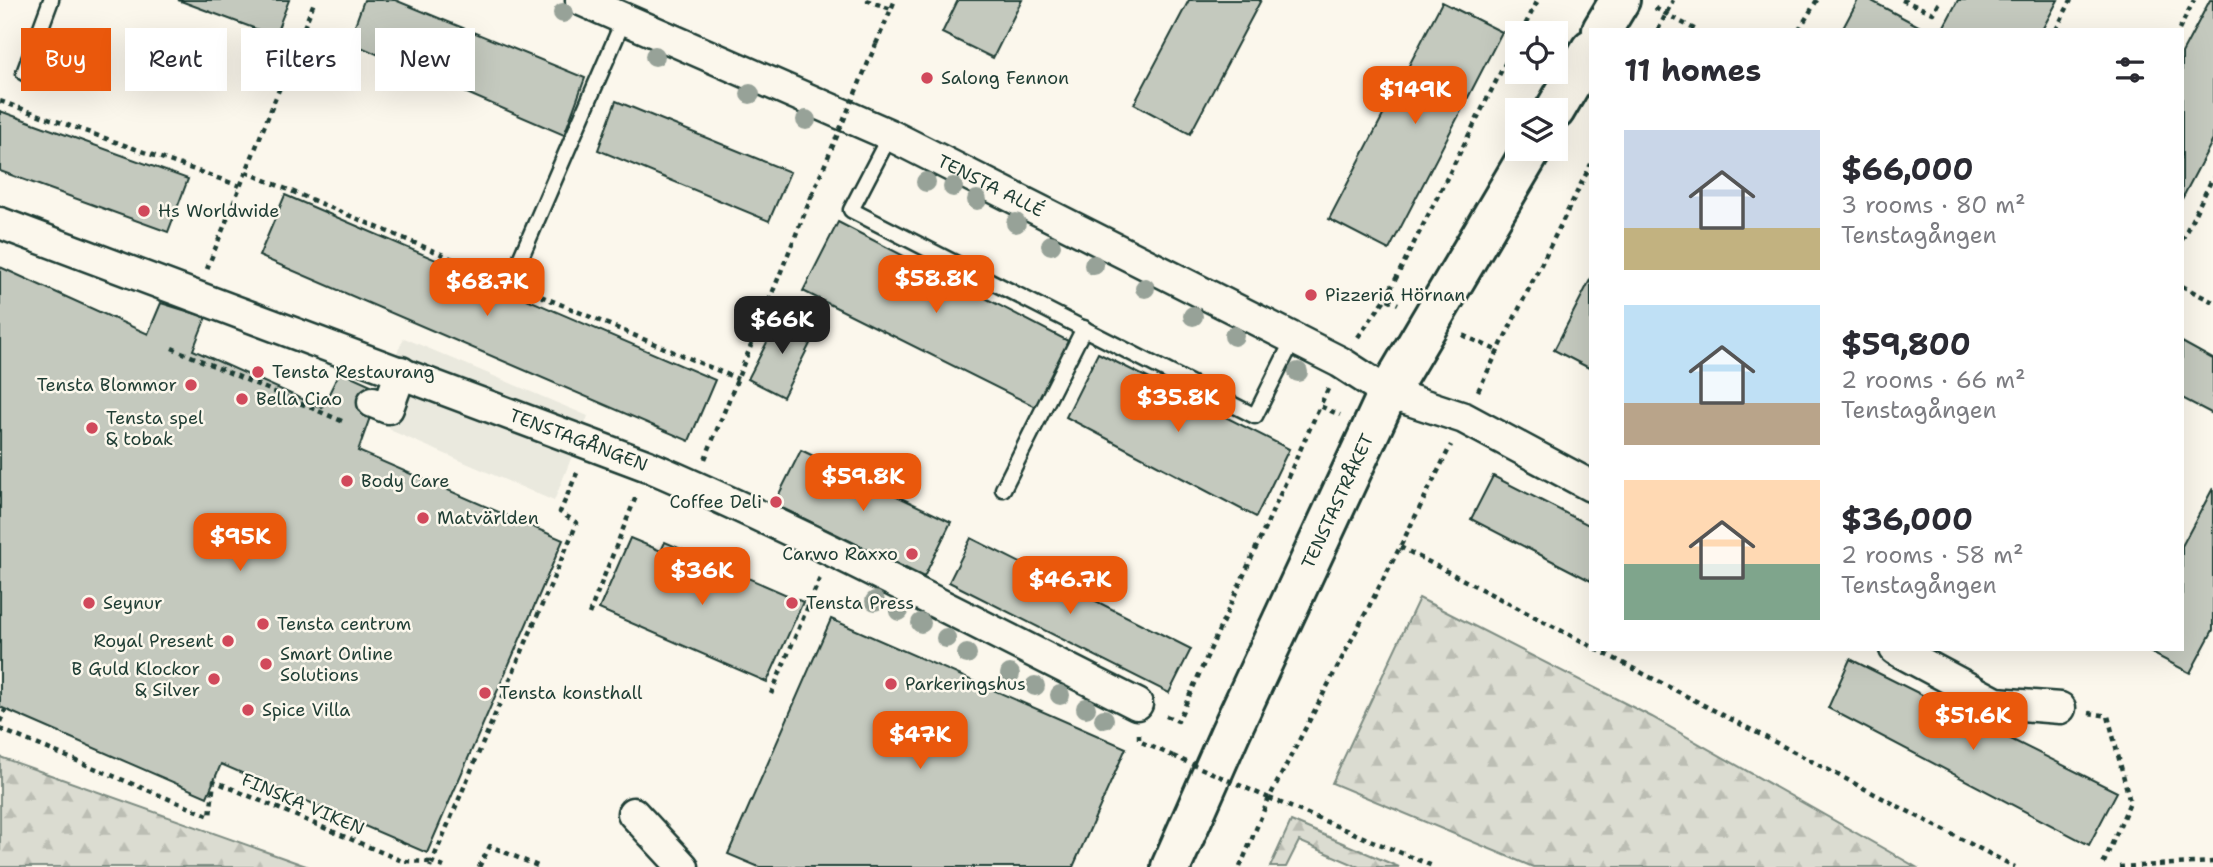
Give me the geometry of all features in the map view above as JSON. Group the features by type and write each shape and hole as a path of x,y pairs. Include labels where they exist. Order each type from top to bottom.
{"street":[{"name":"TENSTA ALLÉ","path":"581,0 890,135 1340,362 1388,393 1589,485"},
{"path":"1603,28 1619,0"},
{"path":"1562,98 1589,52"},
{"name":"TENSTASTRÅKET","path":"1171,867 1230,733 1388,393 1525,161"},
{"name":"TENSTAGÅNGEN","path":"0,223 589,442 695,485 1137,704"},
{"path":"373,402 388,408 401,372"},
{"path":"1899,651 1996,703 2060,708"},
{"path":"634,814 683,867"}],"lane":[{"path":"41,28 51,0"},
{"path":"521,257 624,19"},
{"path":"890,135 851,209 1255,416 1293,340"},
{"path":"1003,489 1084,328"}],"path":[{"path":"196,295 315,0"},
{"path":"866,0 891,9"},
{"path":"695,485 812,195 895,0"},
{"path":"1527,21 1538,0"},
{"path":"1659,28 1673,0"},
{"path":"1800,28 1817,0"},
{"path":"1902,0 1933,13 1940,0"},
{"path":"2057,28 2071,0"},
{"path":"2180,28 2194,0"},
{"path":"1658,10 1692,28"},
{"path":"1386,298 1505,64"},
{"path":"0,101 240,186"},
{"path":"1240,867 1269,798 1418,512 1589,168"},
{"path":"246,172 738,379"},
{"path":"2184,236 2213,177"},
{"path":"2184,287 2213,302"},
{"path":"172,348 344,422"},
{"path":"1137,704 1178,721 1320,406"},
{"path":"444,867 431,864 577,523 560,512 589,442"},
{"path":"589,614 648,466"},
{"path":"1400,547 1589,645"},
{"path":"771,694 832,552"},
{"path":"1600,651 2015,867"},
{"path":"2060,708 2108,716 2130,802 2102,867"},
{"path":"0,722 5,710"},
{"name":"FINSKA VIKEN","path":"0,729 210,816 214,781 402,861 431,864"},
{"path":"1173,756 1435,867"},
{"path":"479,867 490,846 540,867"},
{"path":"2119,867 2213,862"}],"shaded area":[{"path":"404,338 588,416 554,501 392,431 373,402"}],"green space":[{"path":"1419,598 1652,717 1916,867 1533,867 1332,783"},
{"path":"0,757 309,867 0,867"},
{"path":"1291,821 1399,867 1359,867 1299,841 1286,867 1270,867"}],"building":[{"path":"178,0 289,0 278,28 253,28"},
{"path":"364,0 395,0 463,28 375,28 375,53 361,47 361,28 354,28"},
{"path":"958,0 1022,0 993,58 942,33"},
{"path":"1189,0 1261,0 1190,134 1134,104"},
{"path":"1858,0 1870,0 1922,28 1843,28"},
{"path":"1958,0 2058,0 2043,28 1943,28"},
{"path":"2210,0 2213,0 2213,140 2184,195 2184,49"},
{"path":"1442,2 1502,32 1389,250 1329,219"},
{"path":"475,33 585,78 564,135 462,91 475,91"},
{"path":"616,101 790,172 769,221 598,150"},
{"path":"0,111 188,179 168,232 0,171"},
{"path":"285,195 715,380 689,441 259,256"},
{"path":"838,222 1070,342 1036,407 803,291"},
{"name":"Tensta centrum","path":"0,267 148,334 161,303 206,317 193,350 322,408 340,371 380,389 358,451 563,540 427,853 221,764 207,797 0,707"},
{"path":"1589,282 1589,368 1554,350"},
{"path":"781,315 816,332 783,397 748,379"},
{"path":"2184,343 2213,359 2213,414 2184,399"},
{"path":"1098,353 1289,449 1256,517 1066,417"},
{"path":"801,450 951,522 924,577 774,504"},
{"path":"1493,476 1589,525 1589,580 1471,519"},
{"path":"2213,488 2213,630 2190,673 2148,651 2184,651 2184,542"},
{"path":"630,538 661,551 665,542 803,602 767,682 599,609"},
{"path":"971,538 1191,649 1169,693 949,582"},
{"name":"Parkeringshus","path":"831,619 1126,748 1073,867 759,867 728,854"},
{"path":"1850,659 2117,792 2089,845 1828,708"}],"place":[{"name":"Salong Fennon","path":"927,78"},
{"name":"Hs Worldwide","path":"144,211"},
{"name":"Pizzeria Hörnan","path":"1311,295"},
{"name":"Tensta Restaurang","path":"258,372"},
{"name":"Tensta Blommor","path":"191,385"},
{"name":"Bella Ciao","path":"242,399"},
{"name":"Tensta spel & tobak","path":"92,428"},
{"name":"Body Care","path":"347,481"},
{"name":"Coffee Deli","path":"776,502"},
{"name":"Matvärlden","path":"423,518"},
{"name":"Carwo Raxxo","path":"912,554"},
{"name":"Seynur","path":"89,603"},
{"name":"Tensta Press","path":"792,603"},
{"name":"Tensta centrum","path":"263,624"},
{"name":"Royal Present","path":"228,641"},
{"name":"Smart Online Solutions","path":"266,664"},
{"name":"B Guld Klockor & Silver","path":"214,679"},
{"name":"Parkeringshus","path":"891,684"},
{"name":"Tensta konsthall","path":"485,693"},
{"name":"Spice Villa","path":"248,710"}]}
